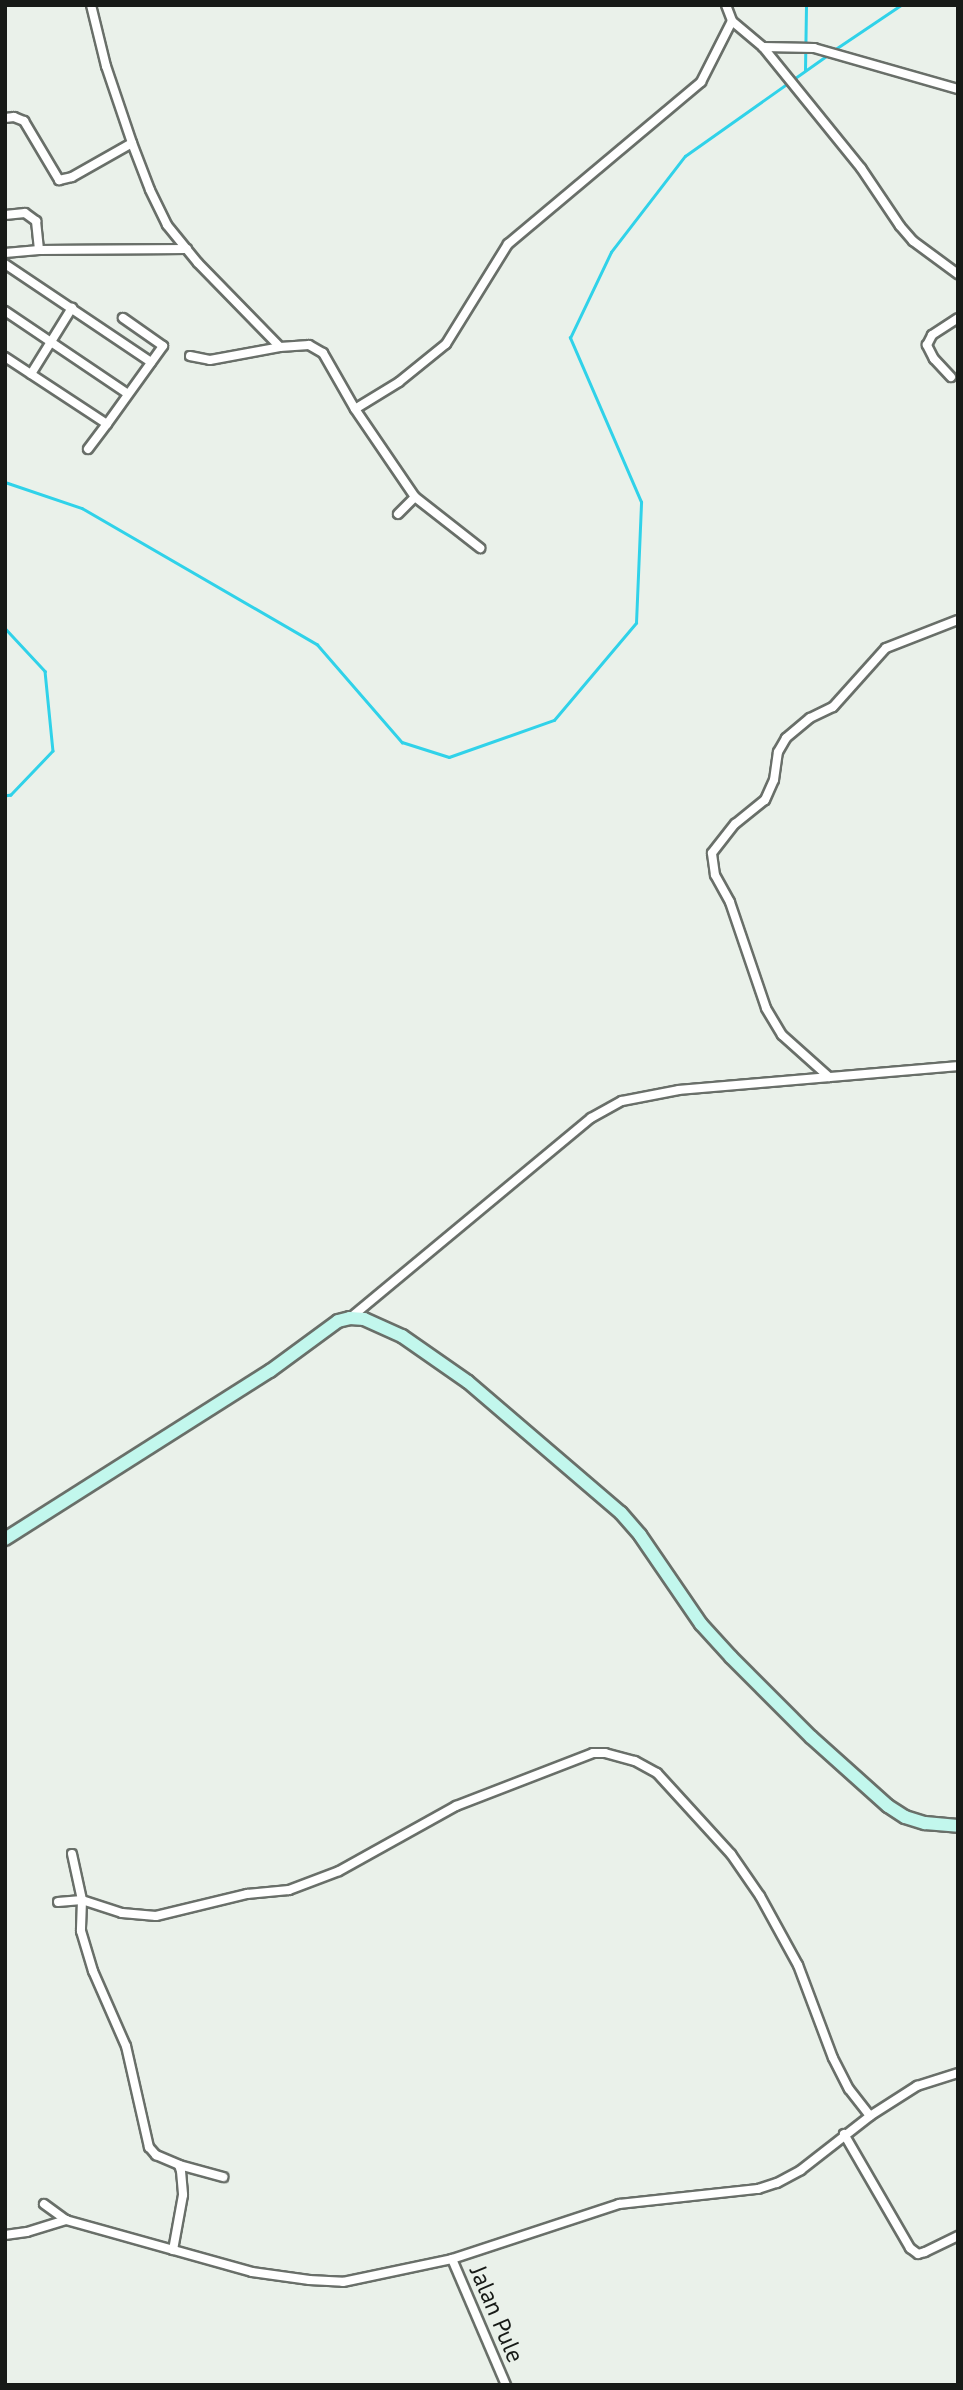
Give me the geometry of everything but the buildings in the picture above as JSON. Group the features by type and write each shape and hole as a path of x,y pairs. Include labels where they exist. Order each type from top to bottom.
{"street":[{"path":"91,5 106,66 132,143 167,225 280,347"},
{"path":"726,5 732,21 763,47 861,168 900,226 913,241 958,274"},
{"path":"355,409 399,382 446,344 508,244 701,82 732,21"},
{"path":"763,47 803,47 830,52 958,89"},
{"path":"5,118 14,117 24,121 59,180 132,143"},
{"path":"5,215 25,213 36,222 39,250"},
{"path":"5,253 39,250 187,249"},
{"path":"5,264 151,362"},
{"path":"31,374 72,308"},
{"path":"5,311 128,394"},
{"path":"88,449 163,346 123,318"},
{"path":"951,377 934,359 926,345 932,335 958,318"},
{"path":"190,356 210,360 280,347 309,345 318,348 355,409 415,497 480,548"},
{"path":"5,357 107,424"},
{"path":"398,514 415,497"},
{"path":"828,1077 782,1035 766,1008 730,902 715,875 712,853 734,824 765,800 774,780 779,752 786,738 810,718 833,707 886,648 958,620"},
{"path":"5,1539 270,1371 338,1321 350,1318 592,1118 622,1101 679,1090 958,1066"},
{"path":"350,1318 384,1326 424,1350 468,1382 590,1484 640,1535 701,1624 731,1657 811,1737 888,1805 915,1820 958,1826"},
{"path":"58,1902 82,1900 122,1913 156,1916 247,1894 289,1890 339,1871 436,1814 472,1799 593,1753 625,1758 657,1773 674,1788 742,1869 798,1965 809,2000 849,2089 870,2116"},
{"path":"72,1854 82,1900 81,1931 93,1971 126,2046 149,2147 156,2155 179,2165 223,2177"},
{"path":"44,2204 66,2220 104,2228 128,2238 252,2272 309,2280 343,2281 452,2259 619,2204 758,2189 778,2183 802,2170 844,2134 917,2086 958,2073"},
{"path":"844,2134 910,2248 918,2254 958,2236"},
{"path":"173,2250 183,2194 179,2165"},
{"path":"5,2235 27,2232 66,2220"},
{"name":"Jalan Pule","path":"452,2259 506,2385"}],"waterway":[{"path":"805,70 806,5"},
{"path":"834,50 901,5"},
{"path":"5,482 82,508 317,644 402,742 449,757 554,720 636,623 641,502 570,338 611,252 685,156 829,54"},
{"path":"5,628 45,671 53,751 11,795 5,796"}]}
